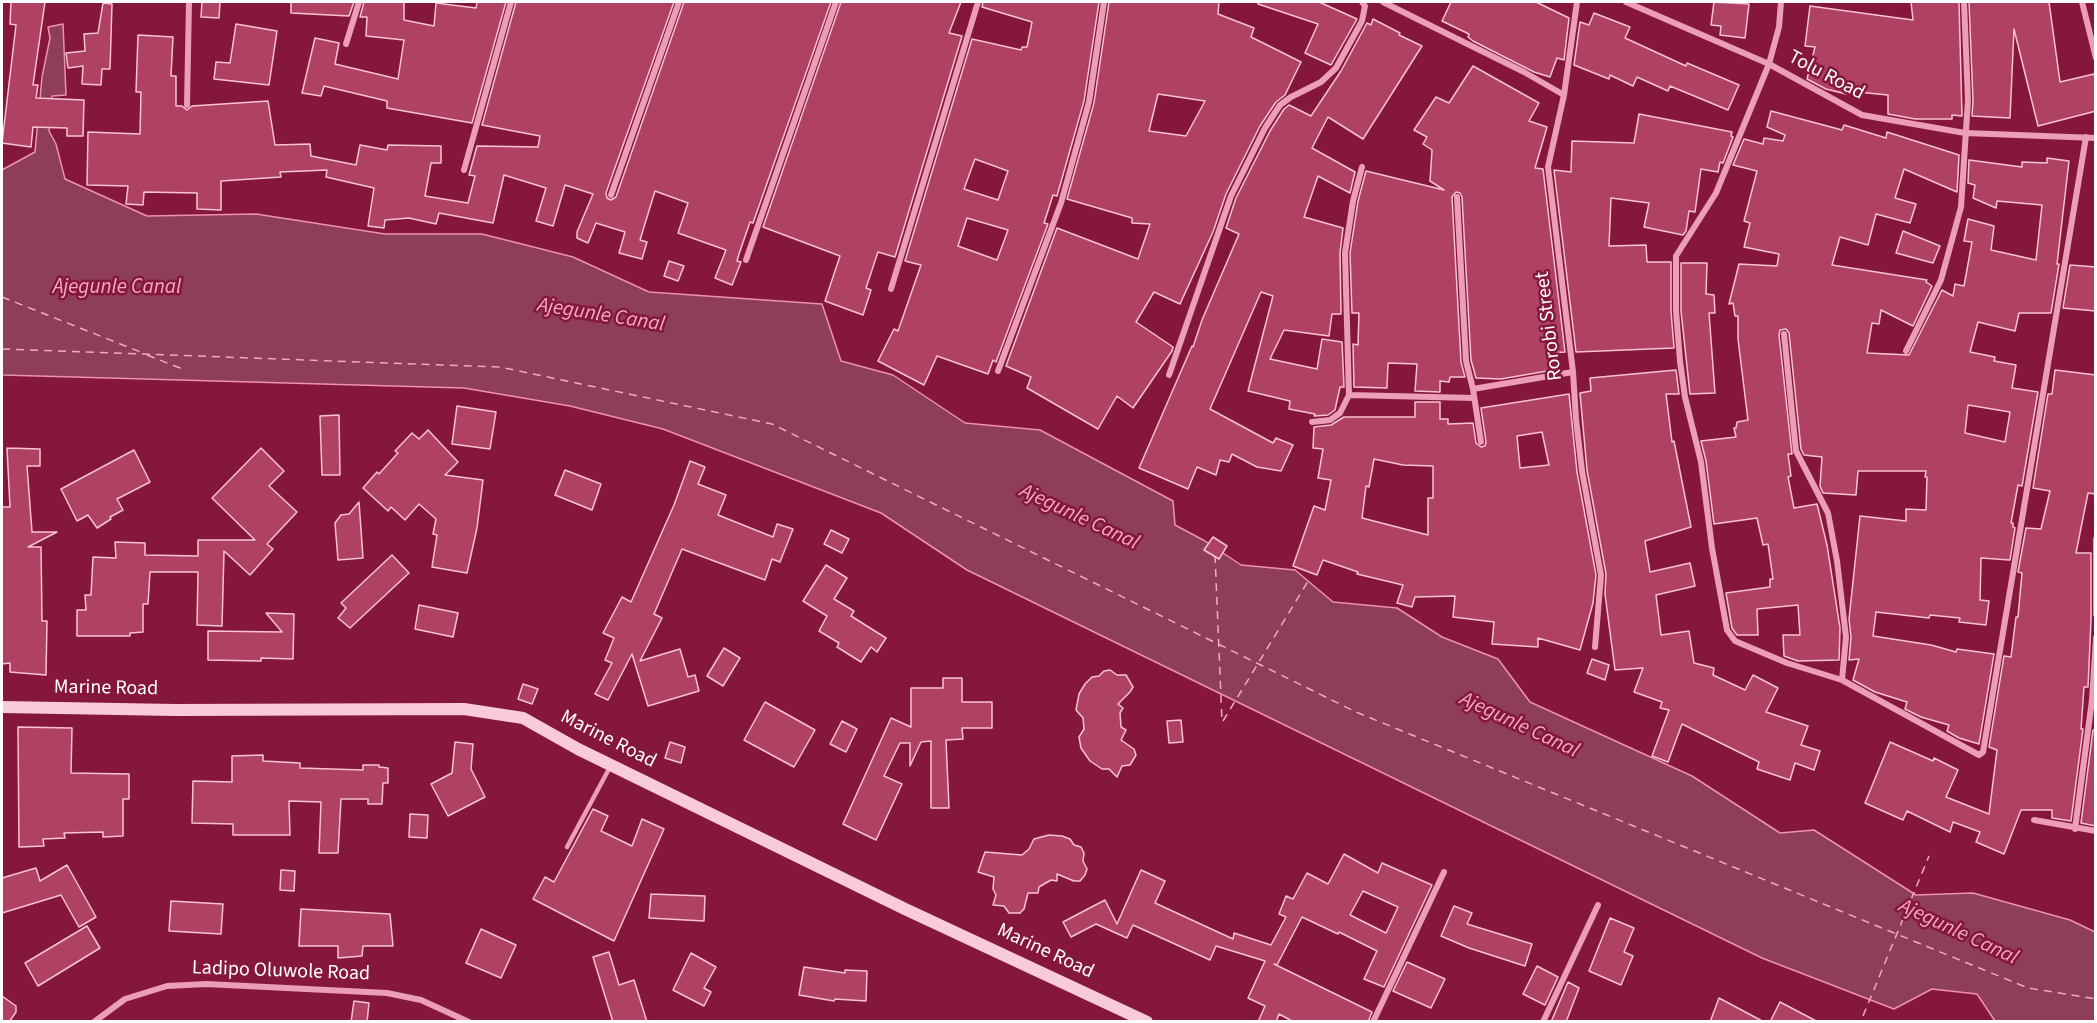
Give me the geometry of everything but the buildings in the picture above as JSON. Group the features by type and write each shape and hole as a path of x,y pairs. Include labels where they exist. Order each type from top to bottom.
{"street":[{"path":"187,105 189,2"},
{"path":"346,44 359,2"},
{"path":"464,170 511,2"},
{"path":"612,195 680,2"},
{"path":"746,260 836,2"},
{"path":"891,289 978,2"},
{"path":"998,371 1061,203 1089,102 1104,2"},
{"path":"1169,375 1231,196 1265,128 1281,105 1291,97 1321,82 1335,68 1362,21 1365,6 1362,2"},
{"path":"1383,2 1524,72 1564,95"},
{"name":"Rorobi Street","path":"1577,2 1564,95 1548,166 1573,372 1582,471 1601,575 1595,647"},
{"name":"Tolu Road","path":"1626,2 1769,64 1862,114 1965,133 2096,138"},
{"path":"1781,2 1779,27 1769,64 1716,193 1676,256 1676,311 1680,360 1701,462 1712,548 1727,630 1735,641 1746,646 1787,663 1842,680 1979,755 1983,752 2086,137"},
{"path":"1906,351 1941,280 1961,207 1968,100 1964,2"},
{"path":"2082,2 2096,58"},
{"path":"1312,422 1330,420 1340,413 1349,395 1345,253 1353,201 1362,167"},
{"path":"1457,197 1466,361 1481,442"},
{"path":"1784,334 1796,451 1828,513 1837,561 1846,637 1842,680"},
{"path":"1473,389 1573,372"},
{"path":"1349,395 1474,398"},
{"path":"2096,539 2096,614"},
{"path":"2074,828 2092,700 2096,638"},
{"name":"Marine Road","path":"2,707 175,710 464,708 523,718 611,765 905,909 1147,1022"},
{"path":"2034,820 2096,831"},
{"path":"1372,1022 1444,872"},
{"path":"1543,1022 1598,905"},
{"name":"Ladipo Oluwole Road","path":"94,1022 125,999 167,986 206,984 387,993 421,1000 470,1022"}],"lane":[{"path":"567,847 611,765"}],"water":[{"name":"Ajegunle Canal","path":"63,24 66,95 52,96 49,131 56,144 65,179 147,216 256,214 385,234 482,234 573,257 649,292 822,304 841,361 893,375 965,423 1040,430 1173,501 1175,525 1205,541 1241,565 1295,570 1333,602 1397,608 1442,637 1498,659 1530,702 1692,776 1780,833 1814,830 1916,895 1973,893 2070,920 2095,932 2095,1021 1995,1021 1977,994 1932,989 1894,1009 1762,958 967,570 881,513 663,429 570,406 464,388 2,375 2,170 35,152 42,77 50,38 48,27"}],"ferry route":[{"path":"2,297 143,353"},
{"path":"2,349 500,367 772,424 1356,712 2028,988 2096,999"},
{"path":"147,355 185,370"},
{"path":"1215,555 1222,722"},
{"path":"1223,721 1310,578"},
{"path":"1863,1016 1929,856"}]}
